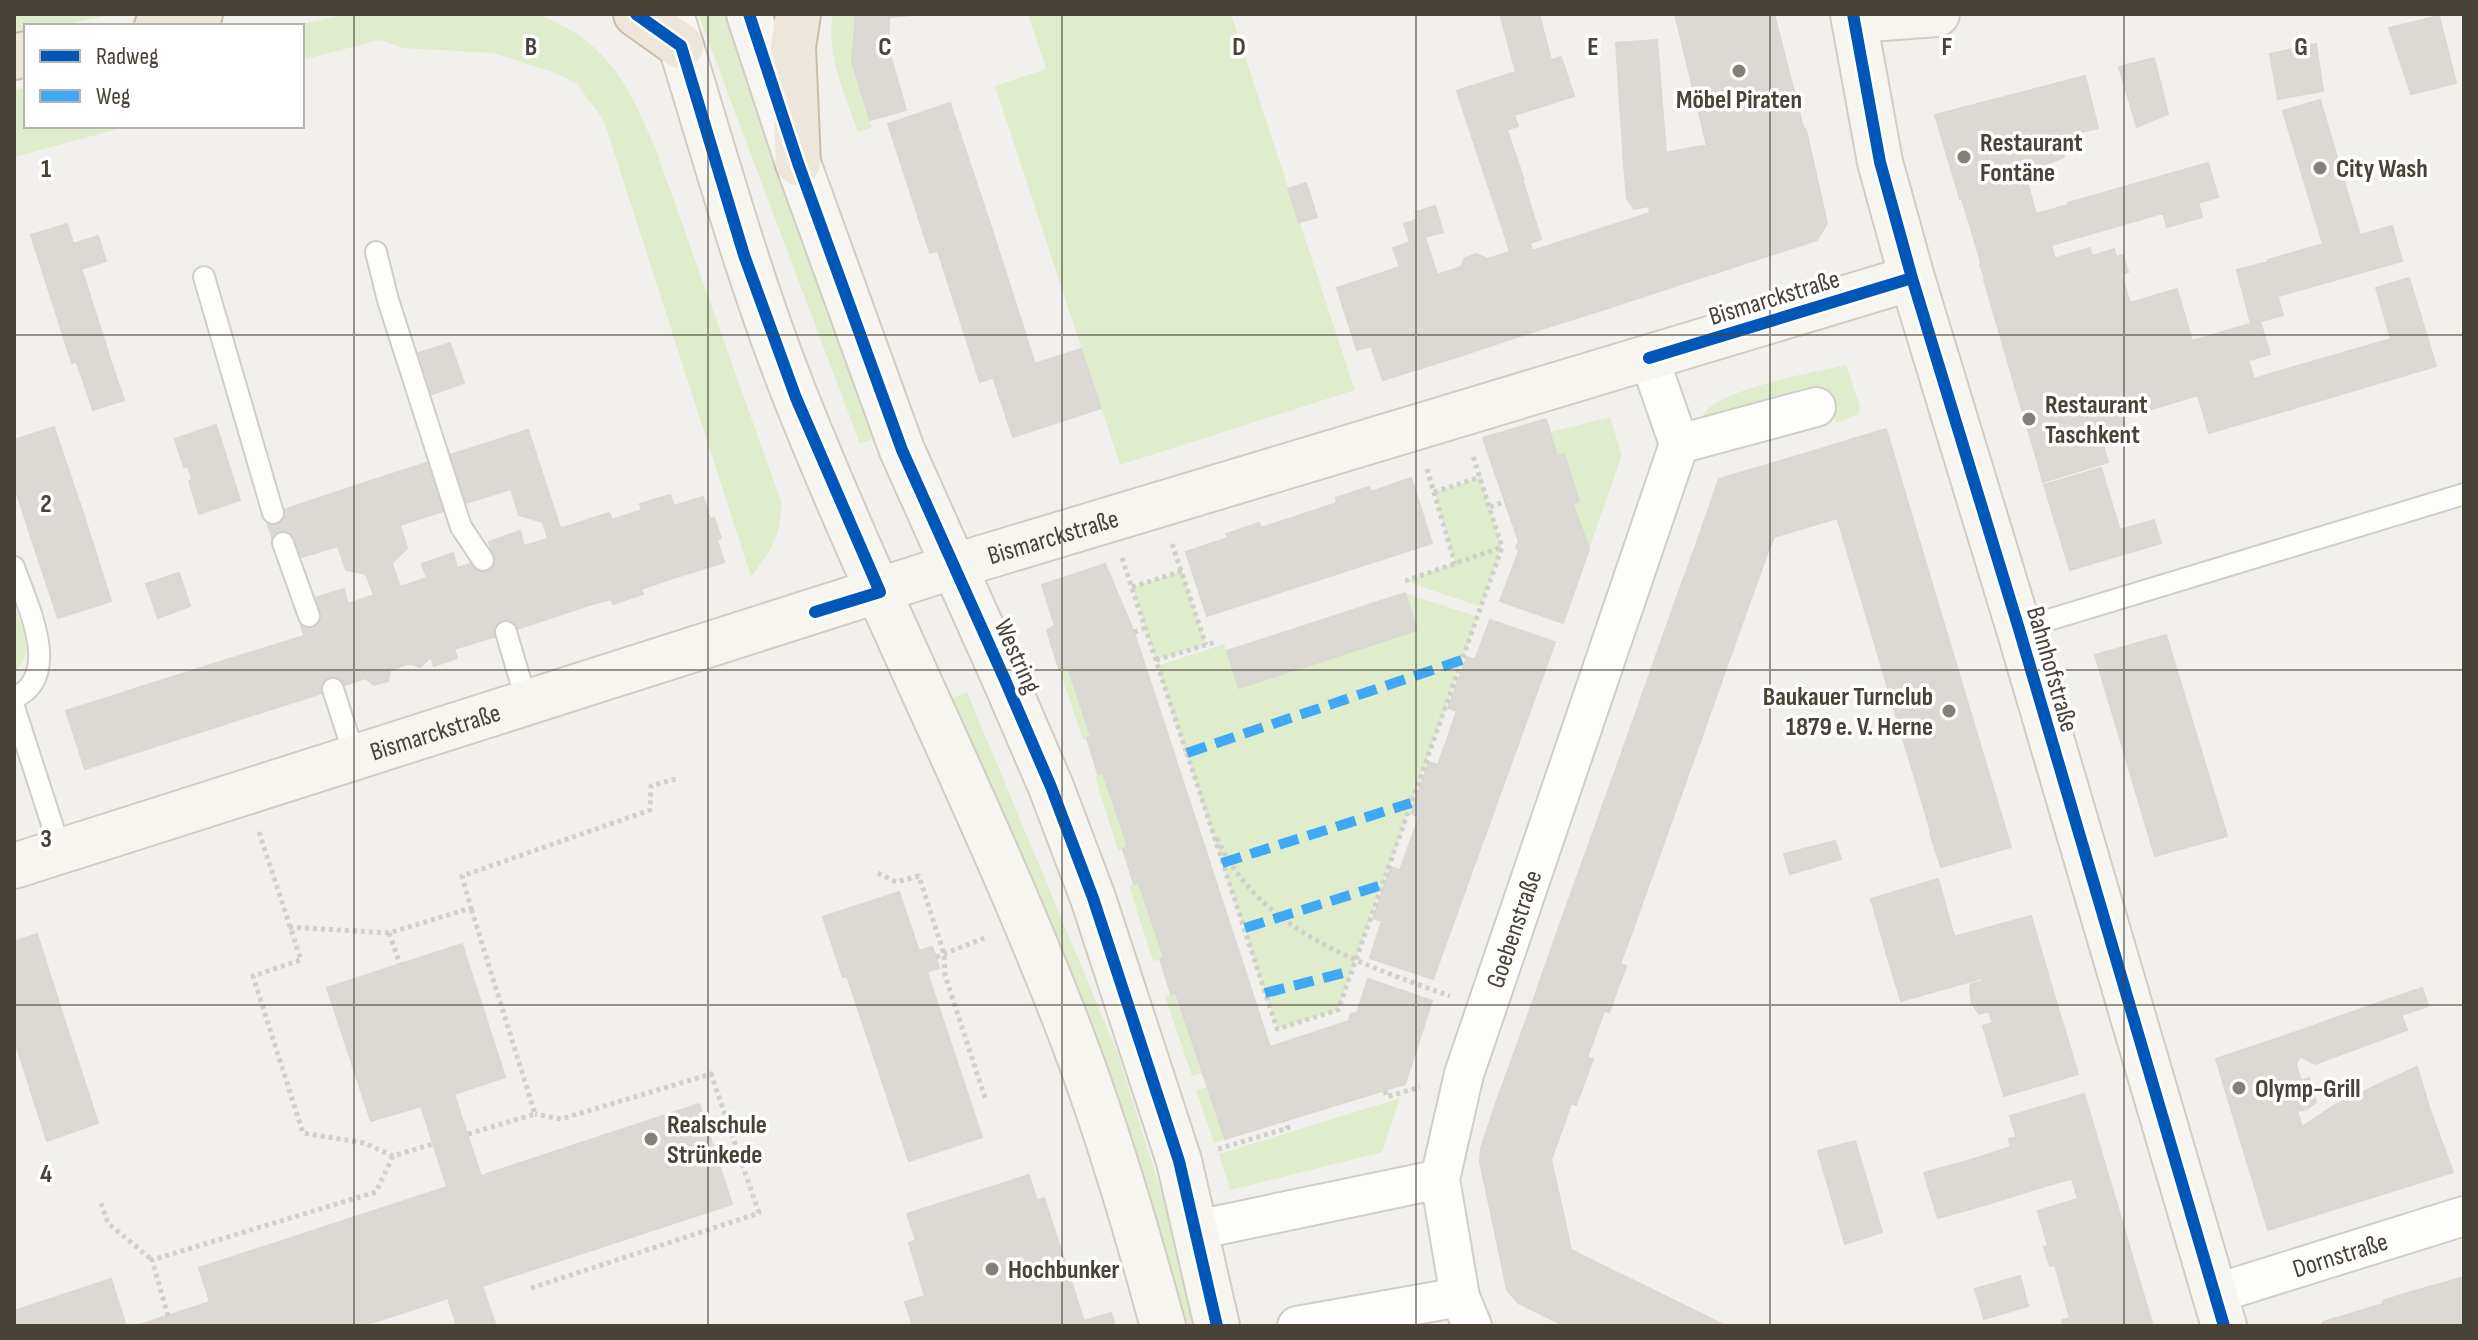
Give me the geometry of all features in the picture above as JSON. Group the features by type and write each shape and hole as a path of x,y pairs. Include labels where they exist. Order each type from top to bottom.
{"highway":[{"path":"164,24 200,14"},
{"path":"636,14 676,30"},
{"path":"798,14 793,47 798,163"}],"street":[{"name":"Westring","path":"749,14 798,163 902,450 1051,787 1093,898 1179,1161 1217,1326"},
{"path":"1856,16 1937,14"},
{"name":"Bahnhofstraße","path":"1856,16 1874,137 1912,278 2019,629 2219,1310"},
{"path":"676,30 744,255 780,355 819,456 1025,921 1072,1037 1126,1191 1163,1326"},
{"name":"Bismarckstraße","path":"14,866 955,566 1912,278"},
{"path":"1649,358 1679,444 1816,407"},
{"name":"Goebenstraße","path":"1440,1179 1464,1074 1485,1008 1679,444"},
{"path":"1196,1230 1440,1179 1466,1312 1297,1326"},
{"name":"Dornstraße","path":"2219,1310 2464,1216"}],"lane":[{"path":"376,252 388,300 461,527 483,560"},
{"path":"204,277 273,513"},
{"path":"2019,629 2464,494"},
{"path":"283,543 309,616"},
{"path":"14,567 38,638 40,658 31,687 14,698"},
{"path":"506,632 527,703"},
{"path":"333,689 355,758"},
{"path":"14,707 61,852"}],"path":[{"path":"1126,573 1277,1029 1338,1010 1502,547 1475,460"},
{"path":"1429,475 1455,564"},
{"path":"1434,492 1480,477"},
{"path":"1490,507 1506,501"},
{"path":"1405,581 1502,547"},
{"path":"1176,557 1206,645"},
{"path":"1132,587 1182,571"},
{"path":"1134,632 1145,628"},
{"path":"1156,660 1216,642"},
{"path":"1187,753 1219,842 1240,877 1280,917 1354,961 1485,1008"},
{"path":"535,1114 462,876 650,810 651,786 679,778"},
{"path":"247,793 301,960 253,976 303,1133 364,1143 393,1156 433,1144"},
{"path":"878,873 896,882 919,876 944,954 945,975 986,1101"},
{"path":"289,927 389,933 471,908"},
{"path":"936,957 1025,921"},
{"path":"389,933 400,964"},
{"path":"468,1134 535,1114 561,1119 711,1074 759,1213 531,1288"},
{"path":"1179,1161 1288,1128 1285,1120"},
{"path":"152,1260 376,1192 393,1156"},
{"path":"101,1203 108,1223 152,1260 168,1316"}],"green space":[{"path":"14,14 114,14 68,24 24,24 24,34 14,36"},
{"path":"347,14 538,14 582,38 613,67 636,104 656,150 782,504 773,544 751,577 604,121 577,84 555,73 493,53 403,48 380,40 304,59 302,24"},
{"path":"698,14 724,14 815,278 875,438 860,444"},
{"path":"833,14 856,14 852,62 872,128 858,132 834,59"},
{"path":"1028,14 1231,14 1355,390 1120,465 995,86 1046,69"},
{"path":"24,88 24,128 122,128 14,157 14,90"},
{"path":"1846,365 1860,406 1858,414 1836,423 1828,393 1702,420 1707,410 1741,391"},
{"path":"1610,417 1622,455 1589,549 1573,504 1579,501 1564,454 1557,456 1551,432"},
{"path":"1480,477 1502,547 1481,607 1405,581 1455,563 1434,492"},
{"path":"1182,571 1206,645 1156,660 1132,587"},
{"path":"1405,593 1478,617 1338,1010 1277,1029 1157,666 1224,644 1240,688 1417,630"},
{"path":"14,605 26,649 21,665 14,673"},
{"path":"1068,667 1091,737 1083,740 1059,669"},
{"path":"967,692 1118,1054 1164,1201 1195,1326 1184,1326 1146,1180 1080,996 950,699"},
{"path":"1103,773 1128,847 1118,851 1095,776"},
{"path":"1139,883 1164,958 1153,961 1129,886"},
{"path":"1176,993 1202,1073 1192,1076 1165,996"},
{"path":"1207,1087 1225,1139 1214,1143 1196,1090"},
{"path":"1400,1098 1382,1152 1230,1190 1219,1154"}],"building":[{"path":"856,14 925,14 889,17 889,51 906,110 870,120 852,62"},
{"path":"1500,14 1539,14 1551,60 1516,72"},
{"name":"Möbel Piraten","path":"1675,14 1774,14 1803,127 1707,146"},
{"path":"2439,16 2456,83 2411,94 2389,28"},
{"path":"1657,40 1665,163 1624,165 1616,43"},
{"path":"2316,44 2323,91 2278,99 2270,54"},
{"path":"1561,57 1574,96 1555,102 1543,63"},
{"path":"2154,58 2168,114 2137,127 2119,67"},
{"path":"1543,63 1555,102 1514,115 1518,126 1473,140 1457,91"},
{"path":"2085,76 2098,128 2058,138 2064,157 1960,199 1935,115"},
{"name":"City Wash","path":"2320,100 2360,235 2392,226 2402,261 2278,296 2268,260 2323,244 2283,111"},
{"path":"950,103 958,128 896,148 888,124"},
{"path":"1803,127 1827,223 1817,240 1675,286 1664,153"},
{"path":"958,128 993,233 930,253 896,148"},
{"path":"1507,130 1524,180 1489,188 1473,140"},
{"path":"1665,163 1675,286 1608,308 1585,234 1650,213 1649,206 1634,209 1627,199 1624,165"},
{"path":"2208,163 2218,197 2076,238 2068,203"},
{"path":"2025,174 2036,214 2068,205 2076,238 1980,266 1962,199"},
{"path":"1522,178 1529,201 1497,211 1489,188"},
{"path":"1306,183 1317,217 1299,222 1288,189"},
{"path":"1529,201 1541,239 1530,243 1532,251 1585,234 1608,308 1535,331 1497,211"},
{"path":"2198,202 2202,217 2167,227 2163,212"},
{"path":"1435,206 1443,232 1425,237 1416,212"},
{"path":"1419,219 1425,237 1410,242 1404,224"},
{"path":"67,224 108,352 72,363 31,235"},
{"path":"993,233 1035,364 980,382 938,251"},
{"path":"98,236 106,261 81,269 73,244"},
{"path":"1425,237 1463,355 1383,380 1371,346 1357,350 1337,288 1400,267 1393,248"},
{"path":"2051,245 2055,259 1985,279 1981,266"},
{"path":"2090,248 2092,256 2114,249 2116,257 2123,255 2128,272 2121,274 2130,303 2177,289 2192,341 2017,393 1984,280"},
{"path":"1510,252 1535,331 1463,355 1437,275 1461,267 1465,258 1477,254 1487,259"},
{"path":"2268,262 2283,315 2251,324 2237,270"},
{"path":"2409,278 2436,366 2284,411 2273,373 2391,339 2376,288"},
{"path":"2260,321 2270,354 2236,364 2226,331"},
{"path":"2226,331 2236,364 2248,360 2254,379 2273,373 2284,411 2209,433 2183,344"},
{"path":"450,343 464,383 424,397 410,356"},
{"path":"2183,344 2198,395 2142,412 2141,408 2097,421 2087,420 2072,376"},
{"path":"1081,349 1101,408 1013,437 993,377"},
{"path":"108,353 124,400 93,410 77,363"},
{"path":"2072,376 2095,447 2038,463 2017,393"},
{"path":"2121,415 2125,429 2117,432 2120,440 2103,445 2108,462 2043,482 2038,463 2095,447 2087,420 2097,421"},
{"path":"1546,419 1557,456 1564,454 1579,501 1573,504 1589,549 1563,623 1500,601 1519,551 1516,547 1519,542 1483,438"},
{"path":"216,425 240,500 199,514 188,466 184,467 175,439"},
{"path":"54,427 83,513 29,531 14,484 14,440"},
{"path":"1886,429 1918,537 1849,557 1817,450"},
{"path":"528,430 586,606 496,636 473,563 493,557 489,542 520,531 524,546 548,539 543,522 519,515 511,489 466,503 460,485 456,486 447,456"},
{"path":"1817,450 1837,518 1774,537 1767,554 1701,531 1719,479"},
{"path":"432,461 443,511 400,525 407,548 392,563 400,587 427,578 422,564 453,553 457,568 473,563 496,636 454,649 457,658 434,666 431,657 420,667 410,663 352,487"},
{"path":"2101,468 2122,537 2065,554 2044,485"},
{"path":"1411,478 1432,543 1207,616 1186,552 1228,538 1226,534 1259,523 1261,528 1337,503 1336,498 1369,487 1371,492"},
{"path":"352,487 410,663 390,670 388,681 374,685 365,678 322,693 299,619 320,613 315,598 344,589 348,604 374,595 366,574 346,570 338,546 295,559 275,546 265,516"},
{"path":"670,495 674,506 703,497 710,519 714,518 721,538 717,540 724,562 664,581 640,504"},
{"path":"642,510 664,581 641,589 643,594 613,604 611,599 586,606 560,529 609,513 612,520"},
{"path":"83,513 111,601 58,618 29,531"},
{"path":"2154,520 2161,543 2070,570 2065,554 2122,537 2120,530"},
{"path":"1701,531 1767,554 1734,646 1668,622"},
{"path":"1918,537 1959,674 1890,695 1849,557"},
{"path":"1105,564 1134,632 1270,1047 1349,1021 1351,1014 1357,1013 1368,979 1432,1001 1405,1084 1225,1139 1176,993 1171,994 1160,959 1164,958 1139,883 1134,884 1123,849 1128,847 1103,773 1098,774 1087,738 1091,737 1068,667 1059,669 1047,630 1055,626 1042,585"},
{"path":"179,573 190,606 158,618 146,584"},
{"path":"1405,593 1417,630 1239,688 1227,651"},
{"path":"1490,620 1555,642 1433,979 1370,958 1382,921 1373,918 1391,867 1400,870 1419,817 1411,813 1429,762 1438,765 1457,711 1448,708 1467,657 1475,660"},
{"path":"1668,622 1734,646 1701,739 1635,716"},
{"path":"2166,635 2227,836 2155,856 2095,655"},
{"path":"304,636 322,693 228,723 210,665"},
{"path":"210,665 228,723 156,746 138,688"},
{"path":"1959,674 2001,814 1932,835 1890,695"},
{"path":"138,688 156,746 85,769 66,711"},
{"path":"1635,716 1701,739 1668,831 1602,808"},
{"path":"1602,808 1668,831 1629,940 1563,916"},
{"path":"2001,814 2011,847 1941,867 1930,833 1932,835"},
{"path":"1835,841 1841,859 1790,874 1784,854"},
{"path":"1938,879 1954,936 1887,955 1871,899"},
{"path":"899,892 919,951 932,947 936,957 939,968 927,972 982,1137 909,1161 847,976 843,977 823,917"},
{"path":"1563,916 1629,940 1620,964 1626,966 1609,1012 1604,1011 1596,1033 1530,1010"},
{"path":"2031,916 2052,988 1987,1005 1989,1011 1979,1014 1972,1003 1970,989 1971,984 1983,981 1982,978 1901,1001 1887,955"},
{"path":"37,934 65,1022 14,1038 14,942"},
{"name":"Realschule Strünkede","path":"462,944 505,1077 454,1094 481,1176 699,1104 732,1204 482,1286 496,1326 457,1326 448,1298 362,1326 136,1326 210,1302 199,1268 447,1187 421,1106 371,1121 327,988"},
{"path":"2052,988 2078,1074 2004,1096 1983,1026 1993,1023 1987,1005"},
{"path":"2422,988 2428,1006 2402,1015 2395,997"},
{"path":"2395,997 2407,1030 2315,1064 2300,1056 2293,1033"},
{"path":"1530,1010 1596,1033 1587,1058 1593,1059 1576,1105 1571,1103 1563,1127 1496,1103"},
{"path":"65,1022 98,1123 47,1141 14,1038"},
{"path":"2293,1033 2300,1056 2296,1064 2301,1081 2309,1078 2316,1102 2307,1109 2297,1111 2302,1127 2242,1145 2216,1059"},
{"path":"2417,1067 2430,1110 2391,1123 2373,1087"},
{"path":"2373,1087 2387,1116 2332,1143 2309,1150 2302,1127 2335,1105"},
{"path":"2084,1094 2107,1171 2101,1173 2101,1170 2032,1190 2010,1116"},
{"path":"1496,1103 1563,1127 1551,1160 1564,1217 1495,1232 1480,1162 1481,1148"},
{"path":"2430,1110 2453,1172 2328,1211 2309,1150 2332,1143 2387,1116 2391,1123"},
{"path":"2302,1127 2328,1211 2268,1230 2242,1145"},
{"path":"2017,1137 2032,1190 1988,1204 1974,1159 2011,1147 2009,1139"},
{"path":"1855,1141 1882,1232 1845,1244 1818,1151"},
{"path":"1974,1159 1988,1204 1938,1218 1924,1173"},
{"path":"2101,1170 2101,1173 2107,1171 2138,1276 2064,1297 2055,1265 2050,1266 2044,1247 2048,1246 2038,1211 2078,1199 2072,1179"},
{"name":"Hochbunker","path":"1029,1175 1037,1201 1044,1198 1084,1321 1111,1313 1115,1326 913,1326 905,1302 925,1296 909,1243 916,1240 907,1214"},
{"path":"1564,1217 1571,1250 1626,1277 1602,1326 1565,1326 1518,1303 1507,1290 1495,1232"},
{"path":"2020,1276 2028,1306 1984,1319 1975,1289"},
{"path":"2138,1276 2153,1326 2064,1326 2062,1320 2070,1318 2064,1297"},
{"path":"1626,1277 1724,1325 1602,1326"},
{"path":"2464,1277 2464,1326 2321,1326 2323,1322 2383,1304 2383,1301"},
{"path":"111,1279 126,1326 14,1326 14,1311"}],"marked path":[{"path":"1187,753 1462,660"},
{"path":"1222,863 1411,803"},
{"path":"1245,928 1382,885"},
{"path":"1265,993 1351,971"}],"cycle path":[{"path":"636,14 681,46 744,255 796,398 880,592 815,612"},
{"path":"749,14 798,163 902,450 1051,787 1093,898 1179,1161 1217,1326"},
{"path":"1853,14 1880,162 1912,278 2224,1326"},
{"path":"1649,358 1912,278"}],"place":[{"name":"Möbel Piraten","path":"1739,71"},
{"name":"Restaurant Fontäne","path":"1964,157"},
{"name":"City Wash","path":"2320,168"},
{"name":"Restaurant Taschkent","path":"2029,419"},
{"name":"Baukauer Turnclub 1879 e. V. Herne","path":"1949,711"},
{"name":"Olymp-Grill","path":"2239,1088"},
{"name":"Realschule Strünkede","path":"651,1139"},
{"name":"Hochbunker","path":"992,1269"}]}
